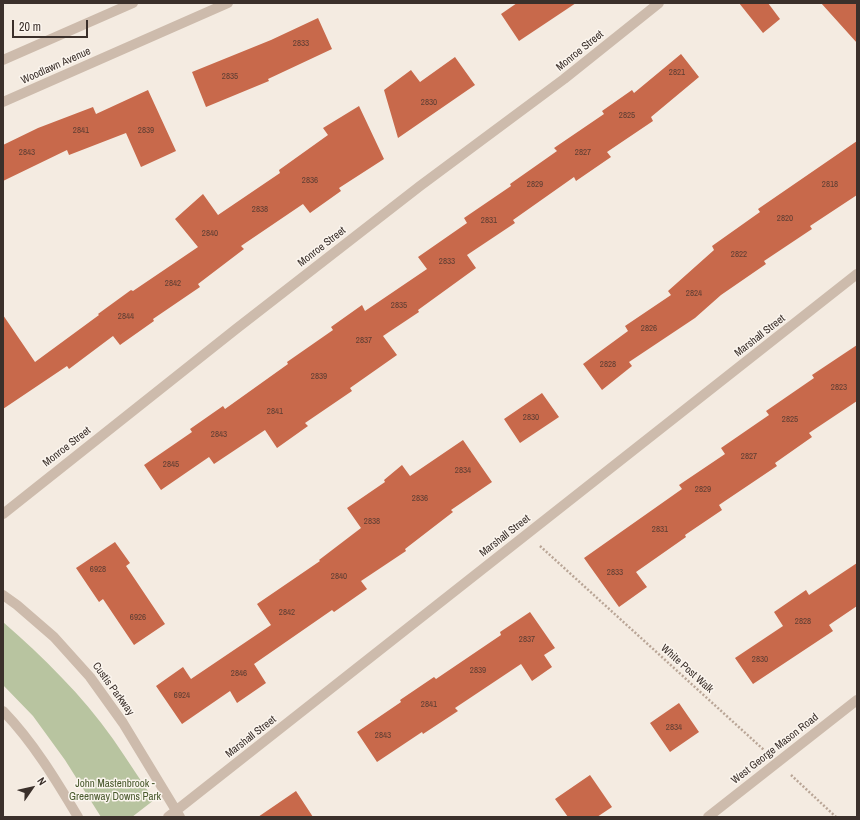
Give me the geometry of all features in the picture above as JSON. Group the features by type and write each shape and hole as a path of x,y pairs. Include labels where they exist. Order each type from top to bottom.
{"street":[{"path":"3,60 133,3"},
{"name":"Woodlawn Avenue","path":"3,102 228,3"},
{"name":"Monroe Street","path":"3,514 242,324 420,186 564,79 659,3"},
{"name":"Marshall Street","path":"175,815 527,534 857,274"},
{"name":"Custis Parkway","path":"3,595 54,637 90,677 123,723 175,815"},
{"name":"West George Mason Road","path":"708,817 857,700"},
{"path":"3,711 12,720 48,766 78,817"}],"path":[{"name":"White Post Walk","path":"527,534 778,762 836,817"}],"green space":[{"name":"John Mastenbrook - Greenway Downs Park","path":"3,622 47,663 88,707 113,739 154,800 132,817 101,817 65,760 33,716 3,685"}],"building":[{"path":"517,3 576,3 519,41 501,14"},
{"path":"739,3 768,3 780,19 763,33"},
{"path":"821,3 857,3 857,43"},
{"path":"318,18 332,49 268,79 269,81 206,107 192,72 271,40"},
{"path":"681,54 699,77 651,117 653,121 607,152 611,157 576,181 574,177 513,220 515,223 467,255 476,268 418,310 419,312 383,336 397,355 350,388 352,391 305,423 308,426 277,448 265,430 214,464 209,457 161,490 144,465 192,432 190,429 223,406 225,409 288,364 287,362 333,330 331,327 362,305 365,311 427,269 418,257 467,223 464,218 511,186 510,184 557,151 554,148 604,114 602,111 632,90 634,93"},
{"path":"455,57 475,85 398,138 384,90 411,70 420,82"},
{"path":"148,90 176,151 141,167 126,133 69,155 67,150 3,181 3,145 38,128 93,107 96,114"},
{"path":"359,106 384,159 339,188 341,191 310,213 303,204 241,246 244,249 198,284 200,287 153,319 154,321 120,345 113,336 69,369 67,366 3,409 3,315 35,362 131,290 133,291 198,247 175,219 203,194 218,215 280,173 279,170 328,135 323,128"},
{"path":"857,141 857,195 810,226 812,229 764,261 766,264 721,295 695,318 629,362 632,366 602,390 583,364 628,331 625,326 671,295 668,291 714,250 712,246 760,212 758,209"},
{"path":"857,345 857,401 809,433 812,437 775,463 777,466 719,505 722,510 685,535 686,537 636,572 647,587 619,607 584,558 682,489 679,485 725,454 721,448 769,415 766,411 814,378 812,375"},
{"path":"542,393 559,417 520,443 504,419"},
{"path":"463,440 492,482 451,510 453,512 405,549 406,551 361,581 367,589 334,612 332,610 254,664 266,683 237,703 230,691 182,724 156,686 183,667 191,679 271,625 257,604 320,561 319,560 361,528 347,508 385,482 384,480 402,465 410,476"},
{"path":"115,542 130,563 126,566 165,624 134,645 103,599 99,602 76,568"},
{"path":"857,563 857,606 829,625 833,631 753,684 735,658 783,626 774,612 806,590 809,595"},
{"path":"530,612 555,648 544,655 552,667 532,681 521,664 455,708 458,711 423,734 422,732 377,762 357,732 434,677 436,679 501,635 500,632"},
{"path":"679,703 699,732 670,752 650,723"},
{"path":"590,775 612,807 597,817 568,817 555,799"},
{"path":"296,791 313,817 258,817"}]}
